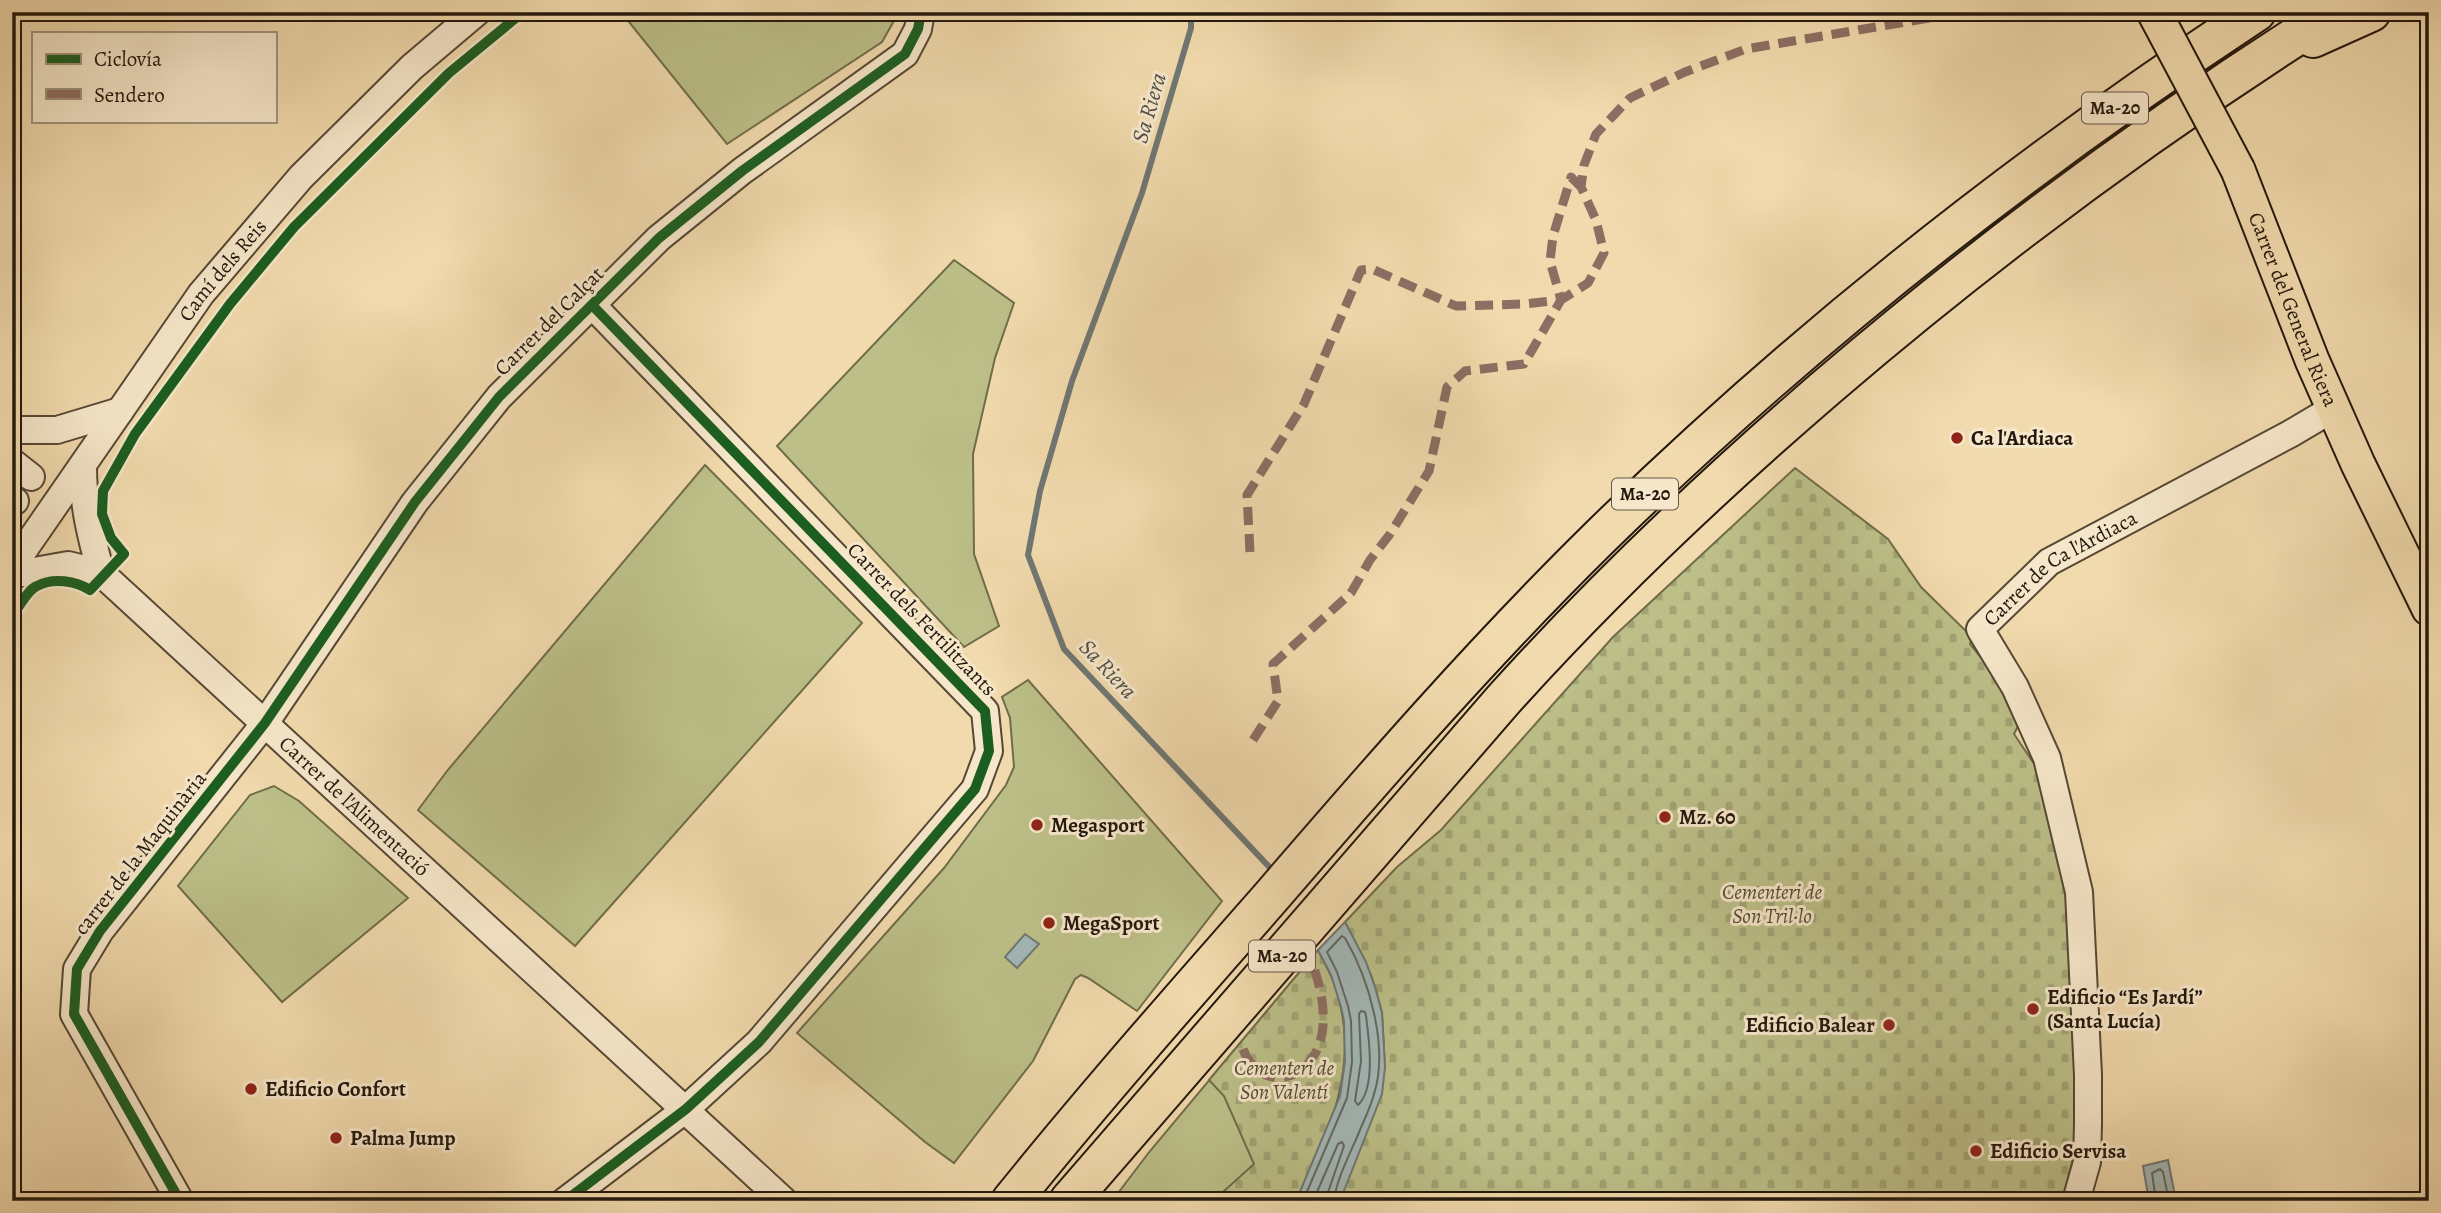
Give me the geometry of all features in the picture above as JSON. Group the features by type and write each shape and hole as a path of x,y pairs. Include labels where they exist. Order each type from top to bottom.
{"highway":[{"name":"Ma-20","path":"1011,1201 1148,1038 1344,813 1526,612 1599,538 1746,401 1888,280 1978,209 2142,88 2256,12"},
{"name":"Ma-20","path":"1069,1201 1468,739 1566,632 1649,549 1762,443 2001,245 2113,161 2256,62 2334,12"},
{"path":"2256,62 2371,12"}],"main road":[{"name":"Carrer del General Riera","path":"2154,12 2238,170 2312,360 2358,464 2429,609"}],"street":[{"name":"Camí dels Reis","path":"12,567 201,294 301,177 412,68 477,12"},
{"name":"Carrer del Calçat","path":"265,723 415,502 499,397 659,238 742,171 905,54 918,29 921,12"},
{"name":"Carrer dels Fertilitzants","path":"565,1201 686,1109 759,1042 975,789 989,751 985,711 593,306"},
{"name":"Carrer de Ca l'Ardiaca","path":"2076,1201 2087,1162 2088,1124 2079,892 2047,758 2015,687 1980,629 2049,562 2334,408"},
{"path":"12,430 57,430 120,411"},
{"path":"12,575 68,565 101,573 88,528 83,496 83,467"},
{"name":"Carrer de l'Alimentació","path":"101,573 784,1201"},
{"name":"carrer de la Maquinària","path":"180,1201 74,1014 77,969 100,931 265,723"}],"green space":[{"path":"621,12 895,12 895,19 882,42 727,144"},
{"path":"954,260 1014,303 995,358 973,454 974,554 999,626 964,647 777,446"},
{"path":"705,465 862,623 575,946 418,810 447,771"},
{"name":"Cementeri de Son Tril·lo","path":"1795,468 1888,539 1921,587 1972,637 1970,644 2009,692 2023,716 2014,734 2041,774 2070,892 2077,1132 2062,1201 1340,1201 1385,1067 1382,1013 1375,987 1345,922 1397,867 1441,830 1613,637"},
{"name":"MegaSport","path":"1028,680 1222,901 1137,1011 1088,978 1081,975 1075,979 1033,1061 954,1163 925,1142 797,1033 944,868 1006,785 1014,767 1010,718 1002,697"},
{"path":"274,786 299,801 408,898 282,1002 178,886 250,795"},
{"name":"Cementeri de Son Valentí","path":"1318,950 1323,961 1296,1201 1112,1201 1150,1151"},
{"name":"Cementeri de Son Valentí","path":"1318,950 1336,989 1343,1018 1345,1045 1338,1098 1320,1150 1296,1201 1213,1201 1254,1164 1224,1096 1209,1080"}],"water":[{"path":"1345,922 1366,962 1382,1013 1385,1067 1382,1094 1340,1201 1296,1201 1340,1096 1345,1061 1344,1021 1331,975 1318,950"},
{"path":"1025,934 1039,944 1017,968 1005,957"},
{"path":"2168,1160 2176,1201 2149,1201 2143,1166"}],"waterway":[{"name":"Sa Riera","path":"1191,12 1191,28 1142,193 1072,381 1040,491 1028,555 1064,649 1275,873"}],"marked path":[{"path":"1250,552 1247,495 1304,404 1361,270 1372,269 1456,306 1561,300 1588,283 1604,253 1596,220 1581,187 1584,165 1596,134 1630,98 1685,72 1746,49 1965,12"},
{"path":"1253,740 1278,701 1273,664 1351,593 1429,471 1447,387 1465,371 1524,364 1561,300 1550,261 1553,236 1571,177 1581,187"},
{"path":"1243,1049 1256,1069 1265,1075 1285,1077 1305,1067 1313,1057 1322,1036 1322,1001 1314,968"}],"cycle path":[{"path":"12,616 30,591 43,583 64,581 90,590 124,554 111,538 102,514 103,491 135,434 230,304 294,227 449,73 523,12"},
{"path":"180,1201 74,1014 77,969 100,931 265,723 415,502 499,397 659,238 742,171 905,54 918,29 921,12"},
{"path":"565,1201 686,1109 759,1042 975,789 989,751 985,711 593,306"}],"place":[{"name":"Ca l'Ardiaca","path":"1957,438"},
{"name":"Mz. 60","path":"1665,817"},
{"name":"Megasport","path":"1037,825"},
{"name":"MegaSport","path":"1049,923"},
{"name":"Edificio “Es Jardí” (Santa Lucía)","path":"2033,1009"},
{"name":"Edificio Balear","path":"1889,1025"},
{"name":"Edificio Confort","path":"251,1089"},
{"name":"Palma Jump","path":"336,1138"},
{"name":"Edificio Servisa","path":"1976,1151"}]}
